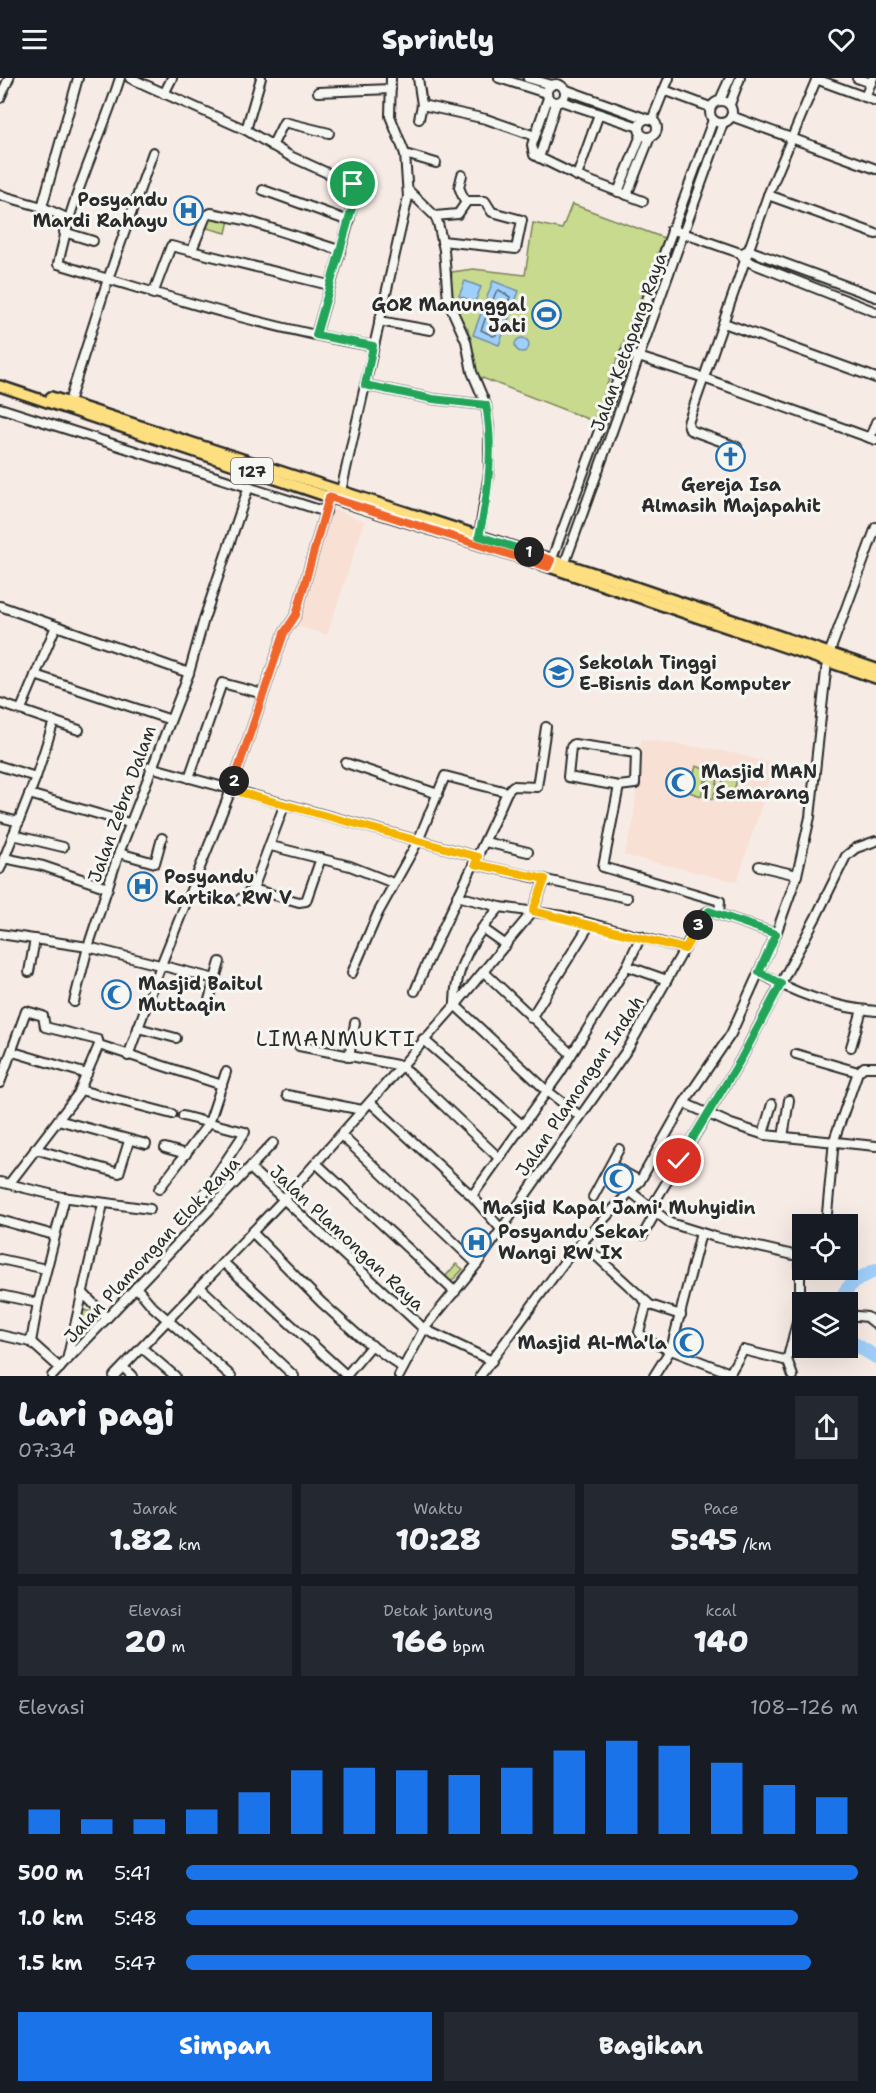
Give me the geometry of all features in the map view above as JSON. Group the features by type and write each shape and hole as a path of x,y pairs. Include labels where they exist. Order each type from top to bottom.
{"main road":[{"name":"127","path":"0,381 479,536 550,563"},
{"name":"127","path":"0,386 329,497 563,567 828,658 876,678"},
{"name":"127","path":"828,658 876,669"}],"street":[{"path":"0,98 9,78"},
{"path":"42,207 78,78"},
{"path":"120,78 105,127 76,192 64,232 58,264 153,294 262,323 373,346"},
{"path":"130,78 246,130 272,146 357,189 316,335"},
{"path":"164,94 172,78"},
{"path":"246,130 261,78"},
{"path":"341,491 373,346 395,260 408,190 405,154 391,121 391,78"},
{"path":"418,78 422,105 419,119"},
{"path":"499,78 558,102 599,114 643,133 657,128 649,120 558,84 528,78"},
{"path":"566,78 547,96 531,150 539,158 577,176 643,201"},
{"path":"618,192 669,78"},
{"path":"731,116 730,104 740,78"},
{"path":"857,78 872,80 865,97"},
{"path":"737,447 689,428 744,254 816,79 876,101"},
{"path":"710,107 720,100 729,81 736,87"},
{"path":"539,158 558,102 565,95 558,84"},
{"path":"318,93 391,89"},
{"path":"664,90 710,107"},
{"path":"720,100 730,104"},
{"path":"422,105 486,119 535,136"},
{"path":"710,107 713,120 723,123 731,116"},
{"path":"577,176 599,114"},
{"path":"731,116 876,169"},
{"name":"Jalan Ketapang Raya","path":"550,563 713,120"},
{"path":"272,146 284,122 329,133"},
{"name":"Jalan Ketapang Raya","path":"563,567 723,123"},
{"path":"627,195 643,133"},
{"path":"69,402 108,279 153,152"},
{"path":"405,154 436,163"},
{"path":"462,175 459,187 465,202"},
{"path":"263,190 349,221"},
{"path":"408,190 435,216 442,241 448,301 466,341 472,372 486,405 489,427 489,473 479,536"},
{"path":"0,195 42,207 69,219"},
{"path":"768,195 876,234"},
{"path":"442,241 519,248 522,219 492,213 485,201 465,202"},
{"path":"435,216 458,214 465,202"},
{"path":"192,250 206,216 213,213 245,220 339,250"},
{"path":"671,229 825,278 876,297"},
{"path":"64,232 93,241"},
{"path":"153,294 169,247 192,250 329,285"},
{"path":"744,254 821,290 876,312"},
{"path":"821,290 825,278"},
{"path":"836,296 841,284"},
{"path":"379,321 430,330"},
{"path":"724,323 876,378"},
{"path":"626,353 705,378 873,439 876,422"},
{"path":"365,385 433,399 486,405"},
{"path":"0,408 326,512"},
{"path":"580,480 593,485"},
{"name":"Jalan Zebra Dalam","path":"74,1002 88,947 118,853 168,719 189,673 204,619 249,486"},
{"path":"576,490 589,497"},
{"path":"128,1056 161,965 231,790 284,633 296,615 329,497"},
{"path":"480,1376 581,1242 640,1181 684,1103 731,1034 776,934 797,875 810,817 828,658 876,527"},
{"path":"562,529 575,534"},
{"path":"0,606 189,673"},
{"path":"21,709 56,626"},
{"path":"35,675 168,719"},
{"path":"189,778 222,683 263,694"},
{"path":"0,703 79,730"},
{"path":"54,721 36,777 2,863 43,866 108,888"},
{"path":"415,991 507,792 513,786 537,787 546,727"},
{"path":"573,745 637,754 635,784 619,786 568,777 566,774 573,745"},
{"path":"346,763 438,794"},
{"path":"0,766 36,777"},
{"path":"150,768 418,841 545,879 627,898"},
{"path":"352,973 393,883 418,841 444,777 448,775 507,792"},
{"path":"619,786 603,867 720,901 719,914 776,934"},
{"path":"29,794 129,823"},
{"path":"239,900 253,889 271,846 284,806"},
{"path":"0,817 19,822"},
{"path":"13,835 63,847"},
{"path":"118,853 155,863 162,838"},
{"path":"643,1234 774,981 846,856 856,848 876,841"},
{"path":"485,842 528,852"},
{"path":"271,846 321,858 393,883"},
{"path":"253,889 298,902 306,901 321,858"},
{"path":"759,866 797,875"},
{"path":"114,1376 170,1321 317,1164 423,1039 484,972 533,911 545,879"},
{"path":"457,896 500,907 533,911 590,924 685,949"},
{"path":"455,1005 457,982 473,940 500,907"},
{"name":"Jalan Plamongan Indah","path":"401,1372 424,1329 477,1264 629,1047 704,914 709,911 719,914"},
{"path":"531,1018 590,924"},
{"path":"482,928 506,945"},
{"path":"0,934 88,947 215,980"},
{"path":"472,1196 571,1054 627,966 640,936"},
{"path":"29,972 35,939"},
{"path":"209,1000 220,962"},
{"path":"627,966 667,980"},
{"path":"484,972 571,1054"},
{"path":"759,972 774,981 807,994 862,1010 876,1011"},
{"path":"455,1005 546,1090 580,1116"},
{"path":"851,1047 862,1010"},
{"path":"0,1083 26,1011 43,1016 45,1027 98,1040 99,1046 80,1090 9,1184"},
{"path":"349,1057 355,1023"},
{"path":"138,1028 176,1038"},
{"path":"423,1039 521,1124"},
{"path":"99,1046 222,1085"},
{"path":"299,1046 402,1066 499,1158"},
{"path":"13,1052 87,1074"},
{"path":"796,1054 858,1072"},
{"path":"827,1214 834,1140 858,1072 864,1067 876,1067"},
{"path":"159,1189 209,1123 226,1072"},
{"path":"80,1090 172,1114"},
{"path":"287,1095 362,1110"},
{"path":"783,1137 789,1100"},
{"path":"370,1102 472,1196 501,1229"},
{"path":"684,1103 707,1114 763,1134 876,1146"},
{"path":"763,1134 772,1104"},
{"path":"183,1116 246,1132 202,1197"},
{"path":"58,1120 146,1144"},
{"path":"341,1135 477,1264"},
{"path":"35,1149 119,1173 129,1141"},
{"name":"Jalan Plamongan Elok Raya","path":"52,1376 273,1143"},
{"path":"165,1148 186,1154"},
{"path":"593,1197 619,1149"},
{"path":"317,1164 455,1292"},
{"path":"611,1165 640,1181"},
{"name":"Jalan Plamongan Raya","path":"250,1168 424,1329 492,1360"},
{"path":"0,1182 103,1204 150,1209"},
{"path":"631,1192 669,1223 701,1233 792,1254"},
{"path":"31,1342 54,1234 65,1197"},
{"path":"0,1335 31,1342 63,1366 103,1204"},
{"path":"0,1220 54,1234"},
{"path":"252,1232 321,1302 401,1372"},
{"path":"654,1376 671,1349 701,1233"},
{"path":"581,1242 647,1303 681,1315"},
{"path":"0,1259 46,1269"},
{"path":"224,1263 346,1375 372,1345"},
{"path":"136,1287 231,1376"},
{"path":"201,1288 294,1376"},
{"path":"82,1292 107,1318"},
{"path":"0,1295 38,1303"},
{"path":"647,1303 639,1336 730,1373 743,1350 786,1359"},
{"path":"858,1317 867,1317 876,1324"},
{"path":"792,1340 786,1359 793,1376"},
{"path":"142,1348 173,1375"},
{"path":"123,1367 132,1376"}],"shaded area":[{"path":"331,508 365,521 327,635 293,625"},
{"path":"641,739 724,751 775,764 737,882 624,855 633,824"}],"green space":[{"name":"GOR Manunggal Jati","path":"572,204 664,238 593,421 477,376 468,329 449,300 452,272 473,269 525,275 533,223 562,229"},
{"path":"210,215 229,220 226,233 207,228"},
{"path":"696,766 708,770 701,796 689,792"},
{"path":"710,770 720,772 713,799 703,796"},
{"path":"725,773 738,776 731,802 718,798"},
{"path":"456,1264 463,1269 451,1282 445,1277"},
{"path":"83,1310 92,1312 89,1328 80,1326"}],"water":[{"path":"465,281 481,287 475,302 459,296"},
{"path":"493,281 519,291 499,345 473,335"},
{"path":"519,338 525,338 529,345 525,352 519,352 515,348 515,342"}],"waterway":[{"path":"845,1292 849,1286 876,1270"},
{"path":"858,1346 876,1357"}],"place":[{"name":"Posyandu Mardi Rahayu","path":"189,210"},
{"name":"GOR Manunggal Jati","path":"547,315"},
{"name":"Gereja Isa Almasih Majapahit","path":"731,456"},
{"name":"Sekolah Tinggi E-Bisnis dan Komputer","path":"558,673"},
{"name":"Masjid MAN 1 Semarang","path":"680,782"},
{"name":"Posyandu Kartika RW V","path":"143,887"},
{"name":"Masjid Baitul Muttaqin","path":"117,994"},
{"name":"Masjid Kapal Jami' Muhyidin","path":"619,1179"},
{"name":"Posyandu Sekar Wangi RW IX","path":"477,1242"},
{"name":"Masjid Al-Ma'la","path":"688,1343"}],"district":[{"name":"LIMANMUKTI","path":"336,1039"}],"route":[{"path":"353,184 357,187 356,194 316,335 373,346 365,385 433,399 486,405 490,449 489,473 479,536 551,560 548,567 329,497 296,615 284,633 231,790 327,818 478,857 475,864 545,879 533,911 563,916 685,949 704,914 709,911 776,934 759,972 781,984 741,1059 679,1161"}]}
